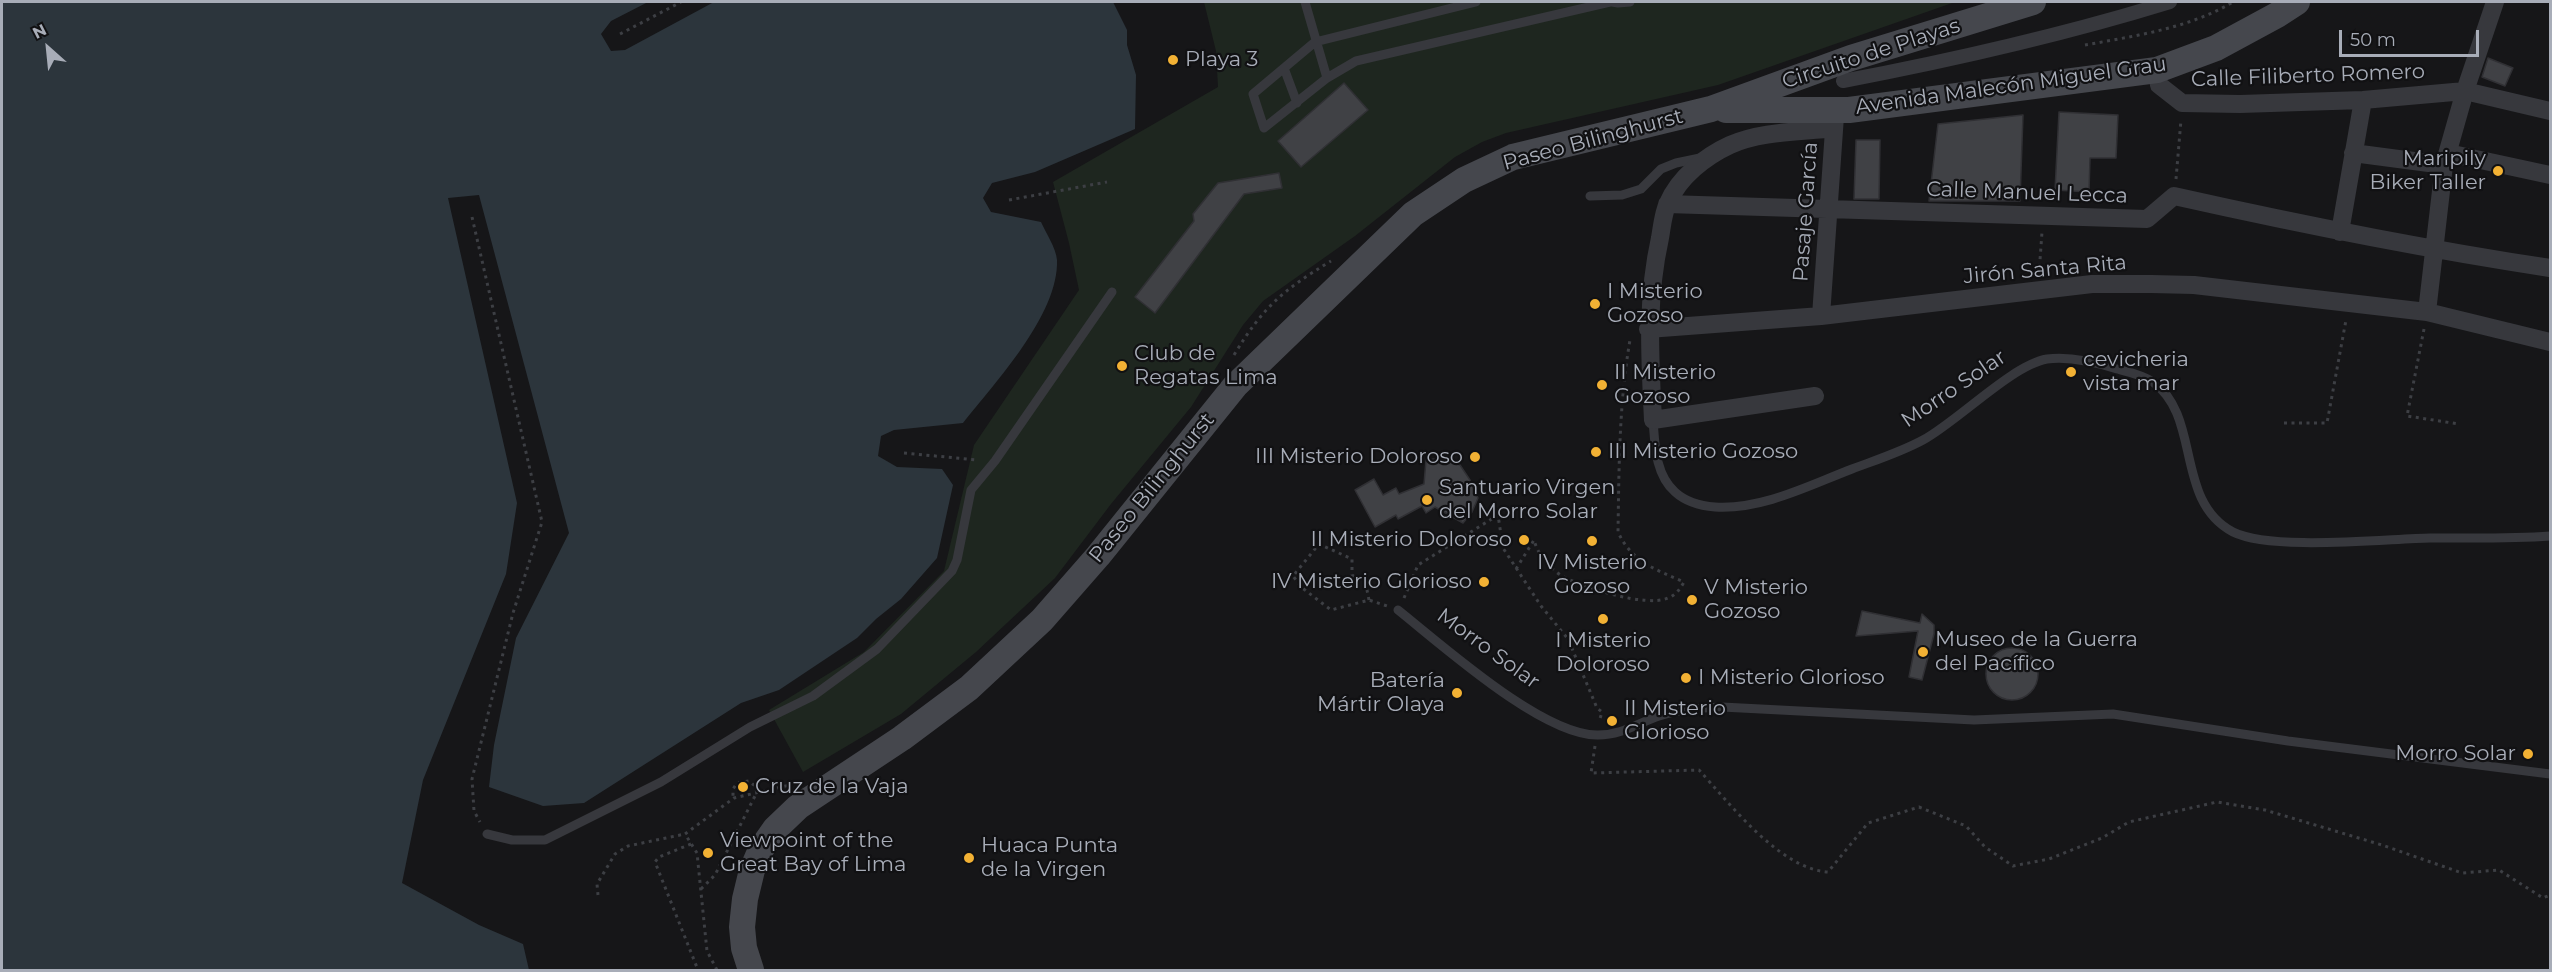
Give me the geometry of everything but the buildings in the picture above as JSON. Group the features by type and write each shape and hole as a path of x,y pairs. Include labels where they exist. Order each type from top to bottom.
{"main road":[{"name":"Circuito de Playas","path":"1710,109 1832,75 2033,2"},
{"name":"Avenida Malecón Miguel Grau","path":"1710,109 1834,120 2157,70 2216,48 2297,2"},
{"path":"1832,75 1816,84 1817,93 1834,120"},
{"name":"Paseo Bilinghurst","path":"751,970 743,937 745,899 752,870 761,849 776,829 798,807 902,738 969,688 1042,620 1098,556 1235,386 1413,214 1464,180 1513,157 1710,109"}],"street":[{"path":"1832,75 2004,47 2102,23 2170,2"},
{"path":"2427,312 2446,159 2465,91 2495,2"},
{"name":"Calle Filiberto Romero","path":"2157,70 2159,85 2182,103 2240,104 2363,100 2465,91 2550,111"},
{"path":"2340,232 2363,100"},
{"name":"Morro Solar","path":"1653,420 1640,330 1667,204 1687,174 1708,156 1732,144 1755,137 1834,120"},
{"name":"Pasaje García","path":"1821,316 1834,120"},
{"path":"2353,153 2446,159 2550,175"},
{"path":"2174,196 2340,232 2434,250 2550,268"},
{"name":"Calle Manuel Lecca","path":"1667,204 2147,219 2174,196"},
{"name":"Jirón Santa Rita","path":"1640,330 1821,316 2092,284 2194,285 2427,312 2550,342"},
{"path":"1653,420 1815,396"}],"lane":[{"path":"1305,2 1327,78"},
{"path":"1476,2 1315,42 1253,94 1264,128 1327,78 1356,61 1611,2 1630,2"},
{"path":"1284,68 1297,103"},
{"path":"1590,196 1622,195 1641,189 1661,169 1708,156"},
{"path":"487,834 512,840 546,840 661,782 750,727 813,696 877,649 952,571 957,560 971,490 995,461 1112,292"},
{"name":"Morro Solar","path":"1653,420 1657,459 1665,478 1675,492 1695,504 1716,507 1745,505 1785,495 1902,450 1952,421 2025,368 2044,360 2065,358 2096,363 2153,381 2168,397 2177,414 2203,502 2221,524 2248,538 2273,541 2331,541 2550,536"},
{"name":"Morro Solar","path":"1398,609 1487,682 1565,728 1596,735 1625,732 1659,716 1689,709 1722,707 1974,720 2113,714 2288,741 2550,774"}],"path":[{"path":"620,34 681,2"},
{"path":"2174,196 2182,103"},
{"path":"1009,200 1107,182"},
{"path":"2038,290 2043,217"},
{"path":"472,218 542,522 513,613 472,778 474,811 487,834"},
{"path":"1230,361 1263,312 1305,277 1332,261"},
{"path":"2284,423 2327,423 2349,304"},
{"path":"2427,312 2407,416 2459,424"},
{"path":"1516,569 1534,540 1542,559 1562,576 1594,590 1656,601 1668,598 1679,591 1684,582 1650,568 1632,555 1624,546 1618,532 1625,368 1640,330"},
{"path":"904,453 995,461"},
{"path":"1398,609 1418,565 1498,515 1503,548 1541,606 1568,639 1597,708 1602,712 1596,735 1591,773 1699,770 1758,835 1811,871 1828,872 1868,823 1919,807 1966,826 1985,848 2013,866 2049,859 2102,838 2129,822 2217,802 2265,810 2382,845 2462,873 2499,870 2543,898 2550,895"},
{"path":"1319,544 1352,559 1352,575 1366,585 1370,600 1331,610 1301,587 1293,576 1319,544"},
{"path":"734,798 733,789 740,781 753,783 757,792"},
{"path":"598,896 597,884 615,854 628,846 685,834 734,798 799,784"},
{"path":"701,889 715,875 757,792"},
{"path":"685,834 697,853 707,951 717,970"},
{"path":"691,844 658,857 656,862 698,970"}],"shaded area":[{"path":"2,2 648,2 611,21 601,34 611,51 625,50 714,2 1113,2 1127,30 1127,45 1136,75 1135,129 1035,172 992,183 983,198 991,212 1041,222 1056,255 1055,281 1048,303 1023,347 963,423 894,430 881,436 878,456 897,467 942,469 953,485 937,558 901,599 857,638 779,690 741,703 584,803 543,806 489,787 494,745 516,638 569,533 479,195 448,198 517,503 506,574 423,780 402,883 479,925 523,944 529,970 2,970"},
{"name":"Club de Regatas Lima","path":"1204,2 1955,2 1718,85 1506,133 1482,142 1455,157 1355,236 1263,301 1243,325 1191,407 1111,504 1055,578 976,652 901,714 803,772 769,710 864,652 944,571 974,445 1079,290 1053,182 1218,87 1216,51"}],"place":[{"name":"Playa 3","path":"1173,60"},
{"name":"Maripily Biker Taller","path":"2498,171"},
{"name":"I Misterio Gozoso","path":"1595,304"},
{"name":"Club de Regatas Lima","path":"1122,366"},
{"name":"cevicheria vista mar","path":"2071,372"},
{"name":"II Misterio Gozoso","path":"1602,385"},
{"name":"III Misterio Gozoso","path":"1596,452"},
{"name":"III Misterio Doloroso","path":"1475,457"},
{"name":"Santuario Virgen del Morro Solar","path":"1427,500"},
{"name":"II Misterio Doloroso","path":"1524,540"},
{"name":"IV Misterio Gozoso","path":"1592,541"},
{"name":"IV Misterio Glorioso","path":"1484,582"},
{"name":"V Misterio Gozoso","path":"1692,600"},
{"name":"I Misterio Doloroso","path":"1603,619"},
{"name":"Museo de la Guerra del Pacífico","path":"1923,652"},
{"name":"I Misterio Glorioso","path":"1686,678"},
{"name":"Batería Mártir Olaya","path":"1457,693"},
{"name":"II Misterio Glorioso","path":"1612,721"},
{"name":"Morro Solar","path":"2528,754"},
{"name":"Cruz de la Vaja","path":"743,787"},
{"name":"Viewpoint of the Great Bay of Lima","path":"708,853"},
{"name":"Huaca Punta de la Virgen","path":"969,858"}]}
